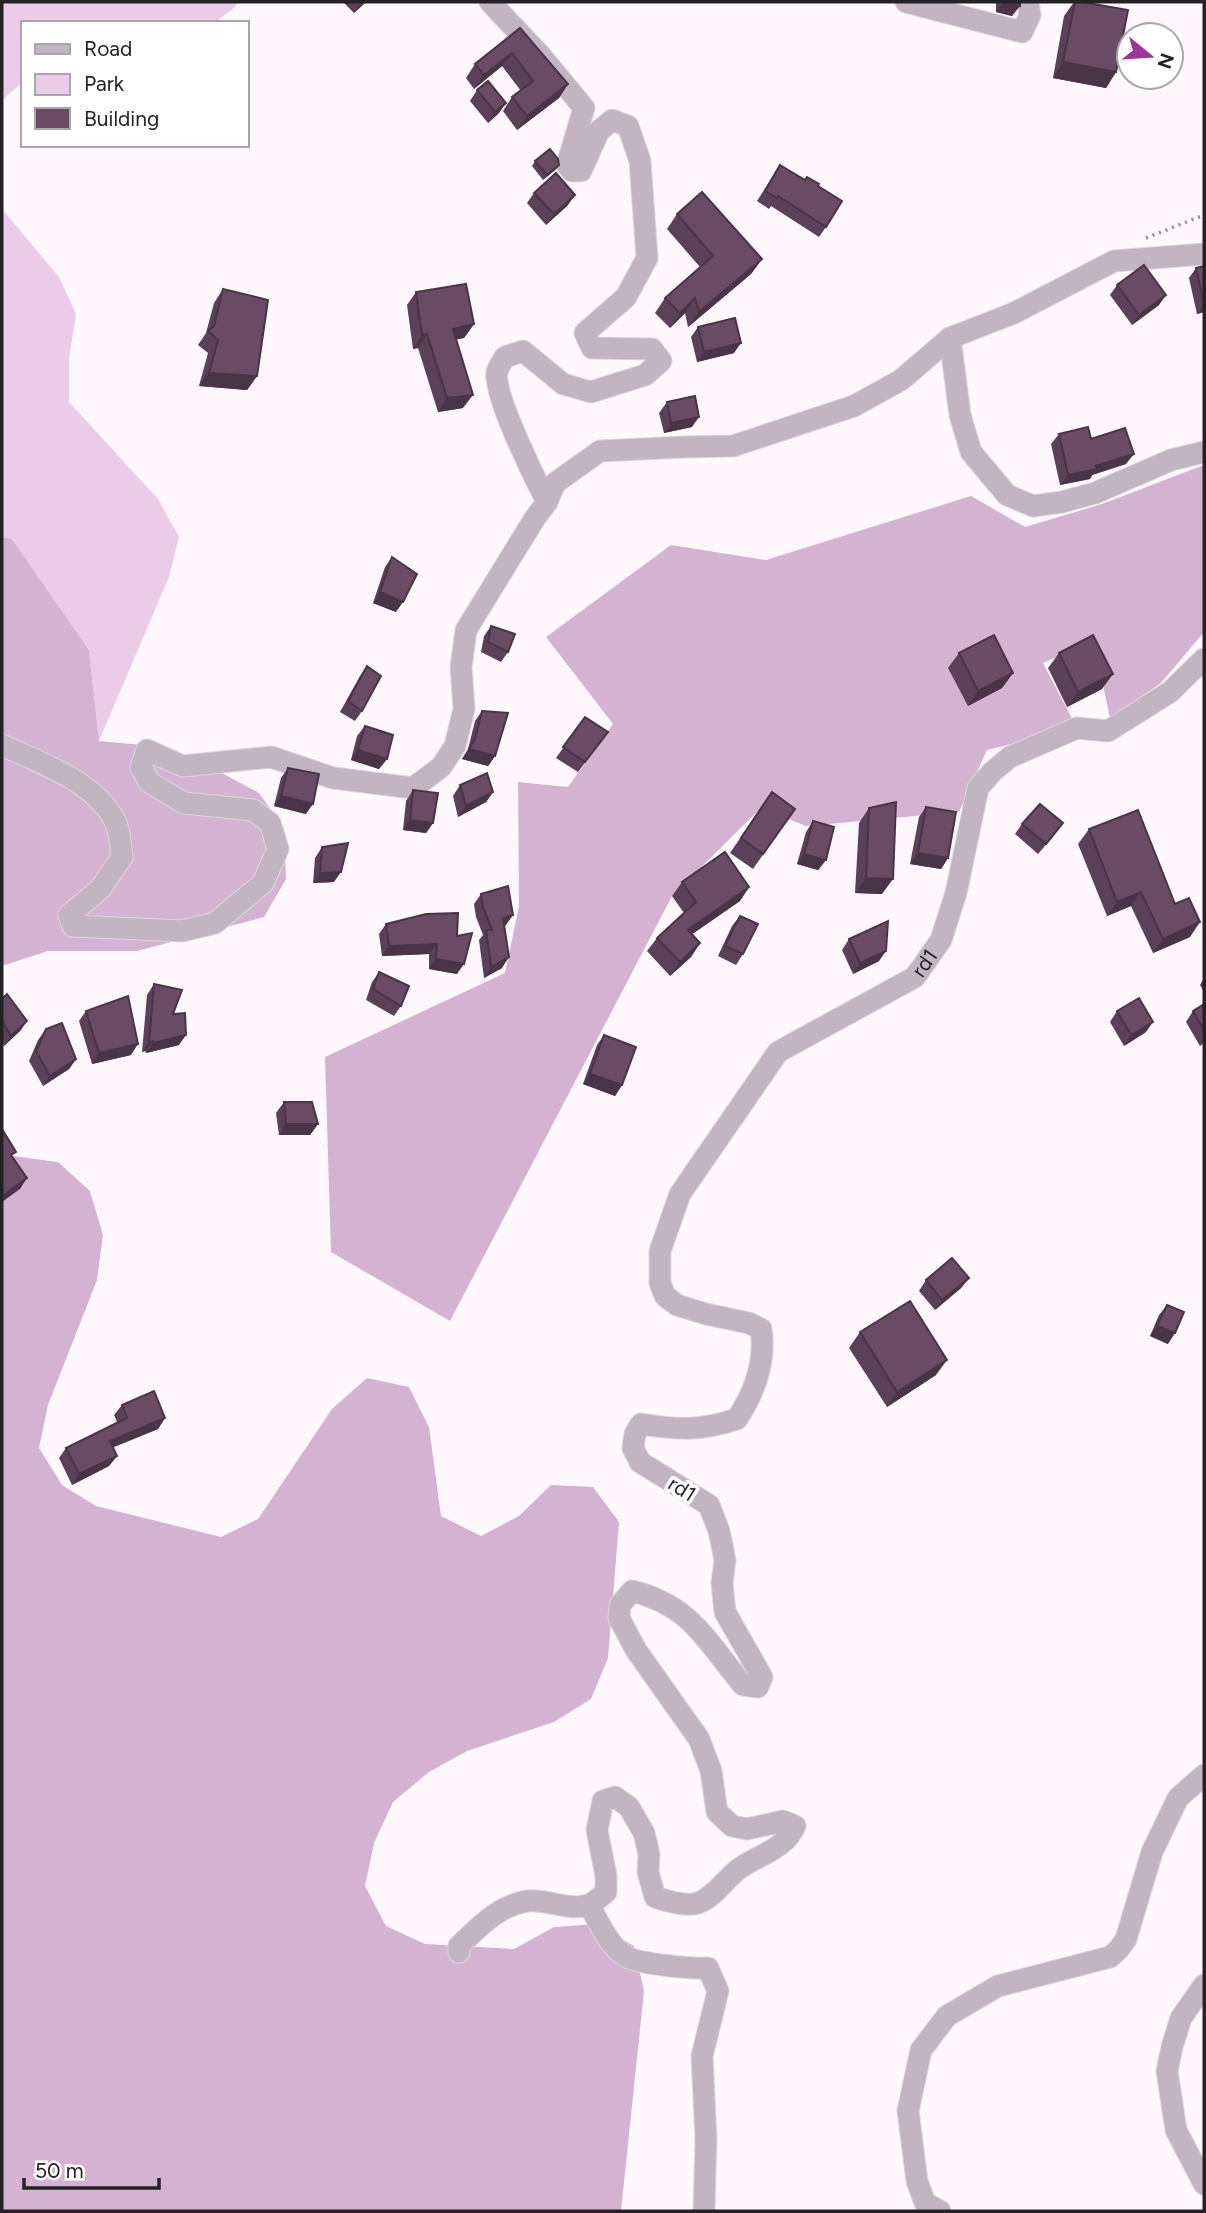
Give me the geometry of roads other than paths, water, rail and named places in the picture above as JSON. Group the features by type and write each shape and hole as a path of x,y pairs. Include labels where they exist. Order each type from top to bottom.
{"street":[{"path":"491,2 584,108 567,165 572,171 581,171 599,131 612,120 628,126 640,161 647,258 626,297 585,333 592,348 652,349 661,361 645,375 591,391 563,384 523,351 505,357 497,372 500,393 547,502"},
{"path":"906,2 1022,32 1030,15 1028,2"},
{"path":"2,745 68,776 100,800 116,821 122,857 100,889 69,915 73,926 182,931 215,923 263,883 278,849 270,823 253,810 184,803 149,782 141,767 147,750 183,766 271,757 333,778 413,788 441,767 455,746 464,709 461,667 466,630 534,518 547,502 555,484 600,452 733,446 855,406 901,380 950,338 1014,313 1114,261 1204,254"},
{"path":"950,338 960,415 971,452 1007,495 1033,506 1062,502 1095,493 1171,460 1204,452"},
{"name":"rd1","path":"589,1905 606,1892 606,1877 597,1830 603,1801 615,1797 629,1807 644,1833 649,1854 648,1872 655,1898 675,1903 698,1903 739,1869 791,1836 795,1826 783,1821 747,1829 732,1826 717,1812 711,1771 699,1739 636,1650 619,1618 620,1605 632,1591 672,1605 709,1640 743,1685 758,1687 762,1677 725,1612 722,1583 725,1560 719,1531 709,1505 640,1462 633,1448 635,1434 641,1424 672,1429 710,1428 737,1419 750,1399 764,1348 761,1329 677,1305 664,1296 660,1283 660,1251 680,1194 778,1052 915,977 941,940 956,893 978,788 992,772 1010,757 1077,728 1108,731 1170,692 1204,659"},
{"path":"940,2211 925,2203 917,2181 908,2110 921,2050 947,2016 998,1986 1111,1956 1119,1950 1126,1940 1152,1852 1172,1809 1178,1798 1204,1775"},
{"path":"459,1952 459,1946 505,1907 529,1901 568,1906 589,1905 609,1939 628,1957 689,1969 708,1968 718,1991 702,2056 706,2139 704,2211"},
{"path":"1204,1985 1181,2018 1167,2071 1176,2130 1204,2184"}]}
